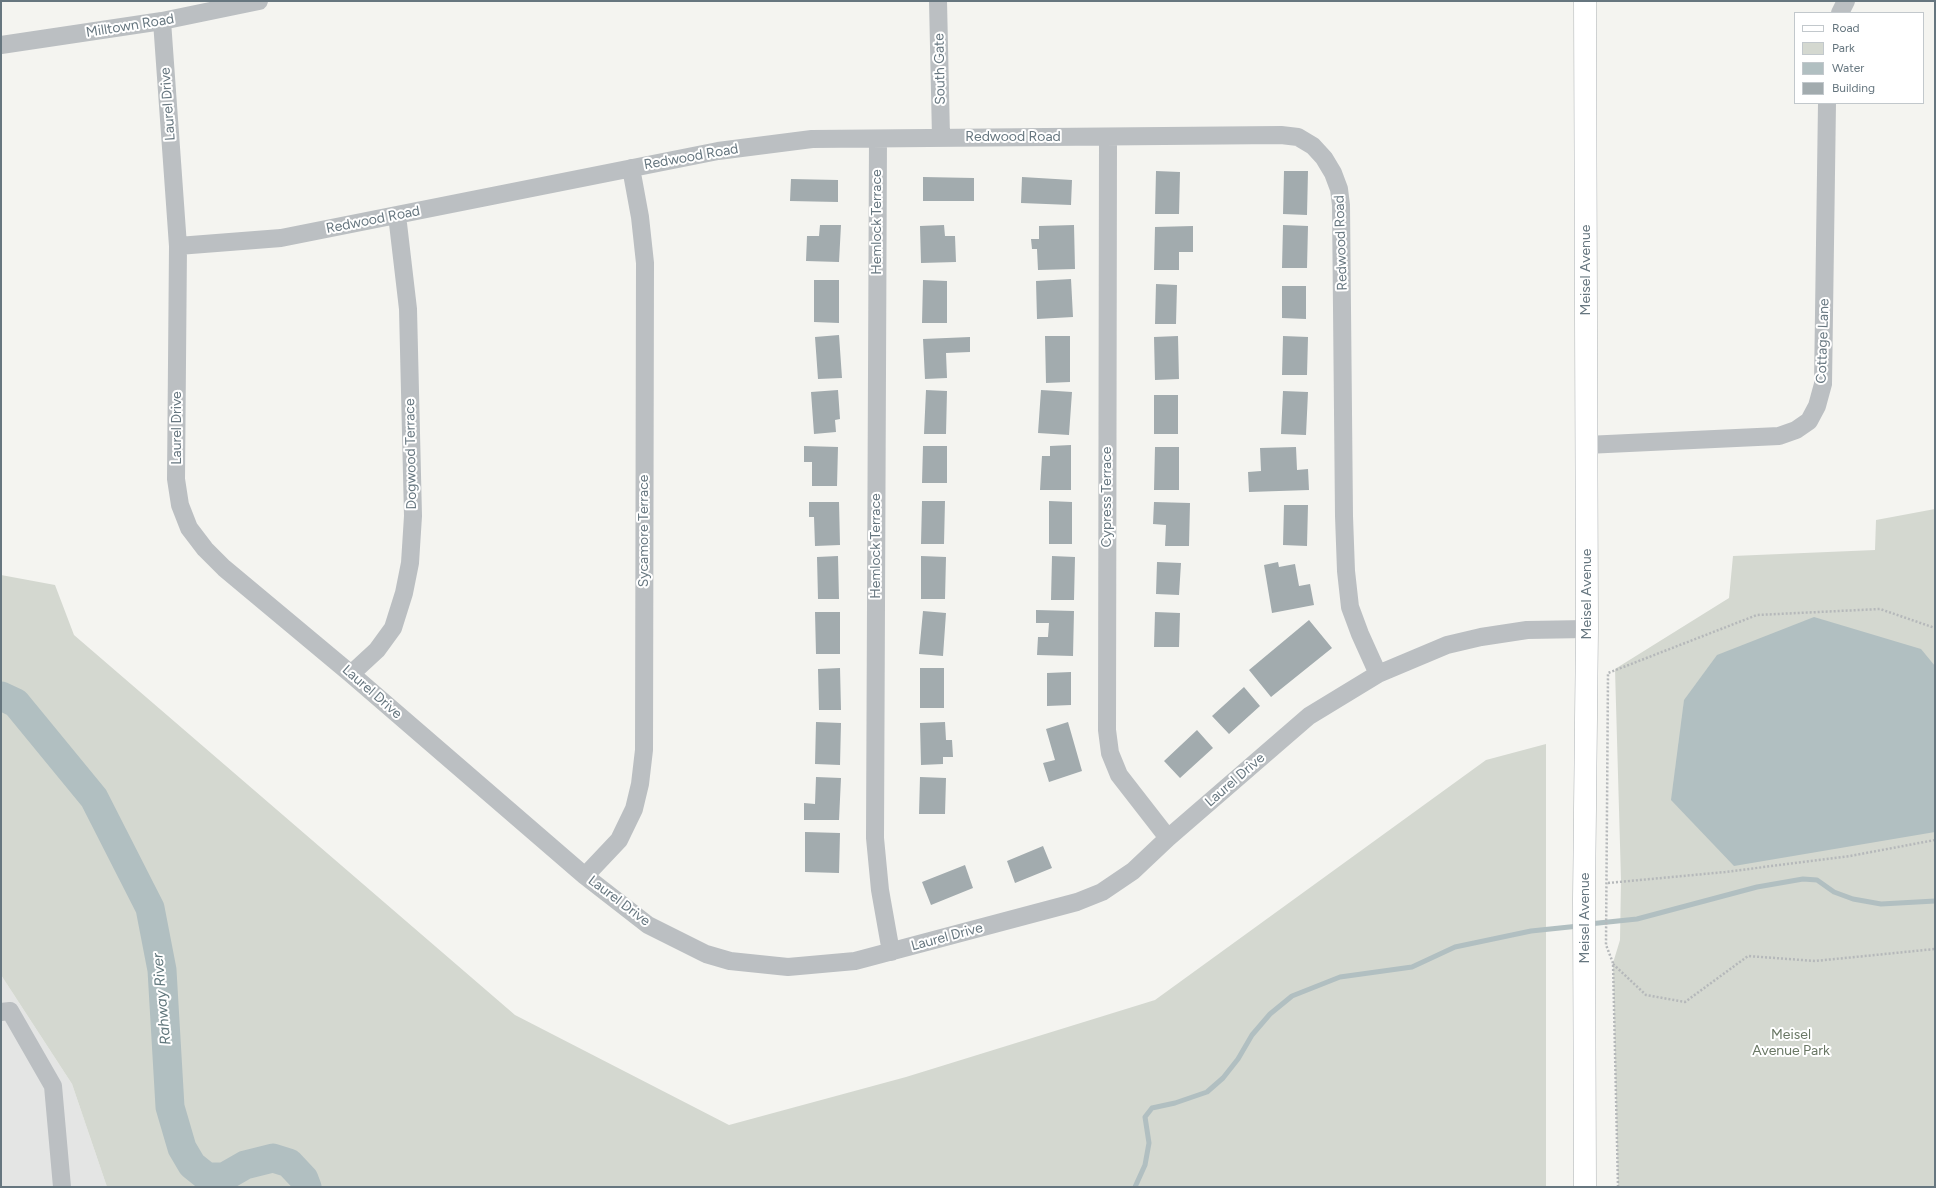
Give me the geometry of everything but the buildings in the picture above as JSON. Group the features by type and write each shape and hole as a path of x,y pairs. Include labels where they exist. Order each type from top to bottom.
{"main road":[{"name":"Meisel Avenue","path":"1585,1 1587,628 1584,899 1585,1187"}],"street":[{"name":"Milltown Road","path":"1,45 162,21 182,9 259,1"},
{"name":"South Gate","path":"938,1 941,137"},
{"path":"1840,12 1846,1"},
{"name":"Laurel Drive","path":"162,21 178,246 176,479 180,505 189,528 205,549 224,568 351,674 585,876 648,925 706,954 730,961 788,967 855,961 1077,902 1102,892 1133,871 1168,838 1309,716 1378,674 1447,646 1481,637 1527,630 1587,628"},
{"name":"Cottage Lane","path":"1586,445 1780,436 1796,430 1809,421 1817,406 1823,384 1827,104"},
{"name":"Redwood Road","path":"178,246 281,238 718,151 812,139 941,137 1108,138 1281,135 1298,137 1313,146 1324,158 1333,173 1339,188 1342,205 1344,516 1346,571 1350,606 1360,634 1378,674"},
{"name":"Cypress Terrace","path":"1108,138 1107,730 1110,753 1119,775 1168,838"},
{"name":"Hemlock Terrace","path":"878,139 875,838 880,890 892,952"},
{"name":"Sycamore Terrace","path":"585,876 619,840 634,809 640,784 644,750 645,263 640,217 631,168"},
{"name":"Dogwood Terrace","path":"351,674 377,650 393,628 404,593 410,563 412,516 408,309 397,216"},
{"path":"1,1012 10,1011 53,1086 62,1187"}],"path":[{"path":"1618,1187 1613,963 1606,945 1608,884 1608,673 1757,614 1880,609 1935,628"},
{"path":"1608,884 1725,872 1835,858 1935,840"},
{"path":"1613,963 1646,995 1685,1002 1748,956 1816,962 1935,949"}],"shaded area":[{"path":"1,975 72,1084 107,1187 1,1187"}],"green space":[{"name":"Meisel Avenue Park","path":"1935,509 1935,1187 1618,1187 1613,963 1620,940 1621,880 1615,669 1729,598 1733,556 1875,550 1876,520"},
{"path":"1,575 55,585 74,635 515,1015 729,1125 906,1077 1155,1000 1486,760 1546,744 1546,1187 107,1187 72,1084 1,975"}],"water":[{"path":"1814,617 1921,649 1935,666 1935,832 1734,866 1671,800 1684,700 1717,655"}],"waterway":[{"name":"Rahway River","path":"1,696 16,703 94,798 150,908 162,970 170,1107 182,1148 192,1165 207,1177 224,1177 245,1165 273,1158 289,1163 304,1179 307,1187"},
{"path":"1589,924 1637,919 1757,887 1803,879 1817,880 1834,892 1853,899 1881,904 1935,901"},
{"path":"1135,1187 1145,1165 1149,1143 1145,1117 1152,1108 1175,1103 1207,1092 1223,1078 1238,1059 1252,1035 1270,1014 1292,996 1340,977 1412,967 1455,947 1531,931 1579,926"}]}
